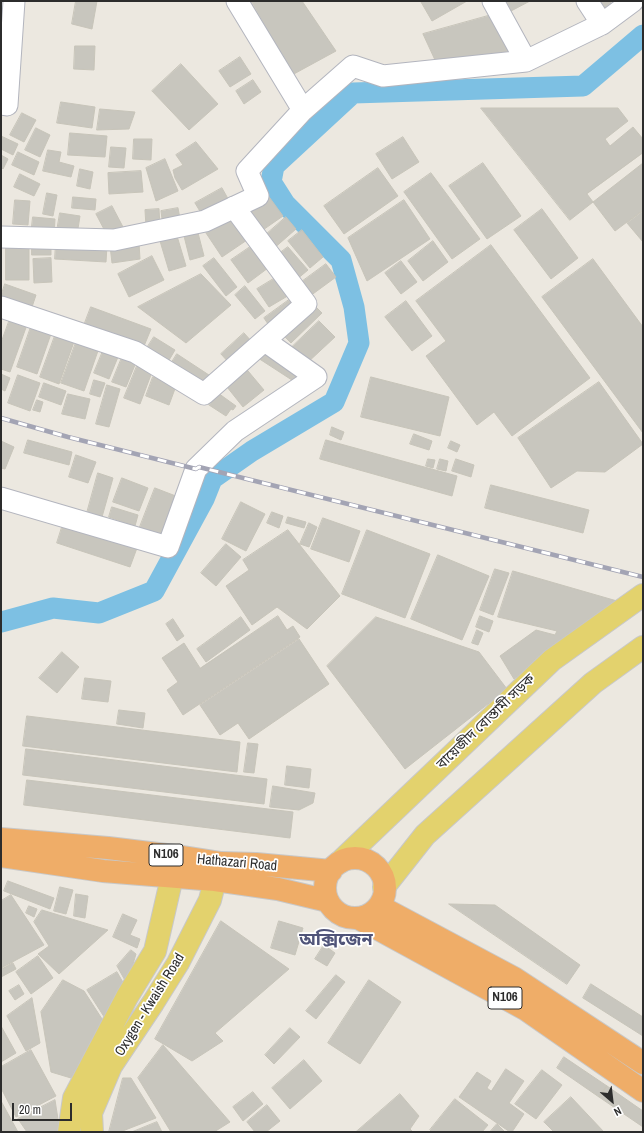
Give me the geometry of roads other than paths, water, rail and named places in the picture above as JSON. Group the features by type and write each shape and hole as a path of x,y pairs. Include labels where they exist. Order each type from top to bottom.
{"highway":[{"name":"Hathazari Road","path":"1,839 108,848 221,863 335,866"},
{"name":"Hathazari Road","path":"1,856 103,871 215,880 278,889 328,902"},
{"name":"N106","path":"335,866 353,858 368,862 379,870 382,877 382,896 514,978 643,1063"},
{"path":"328,902 325,893 325,885 327,878 335,866"},
{"path":"358,918 371,913 382,896"},
{"name":"N106","path":"328,902 333,909 340,914 349,918 358,918 525,1009 643,1091"}],"main road":[{"name":"বায়েজীদ বোস্তামী সড়ক","path":"335,866 552,660 643,595"},
{"path":"382,896 425,835 593,684 643,647"},
{"name":"Oxygen - Kwaish Road","path":"69,1132 74,1098 127,997 155,951 172,877"},
{"name":"Oxygen - Kwaish Road","path":"92,1132 91,1113 111,1066 178,963 210,900 215,880"}],"street":[{"path":"1,104 7,105 14,1"},
{"path":"237,1 303,110"},
{"path":"493,1 526,60"},
{"path":"587,1 602,24"},
{"path":"1,237 114,240 204,221 258,196 247,171 303,110 353,66 383,76 526,60 602,24 633,1"},
{"path":"1,307 135,352 204,394 306,304 234,207"},
{"path":"1,498 168,547 196,469 235,431 316,377 265,341"}],"waterway":[{"path":"1,622 53,608 99,613 154,591 204,499 212,479 252,451 334,402 359,343 354,307 341,260 285,204 271,182 274,166 353,93 583,86 643,35"}],"railway":[{"path":"1,418 68,437 196,469 199,467 643,577"}],"district":[{"name":"অক্সিজেন","path":"336,940"}]}
